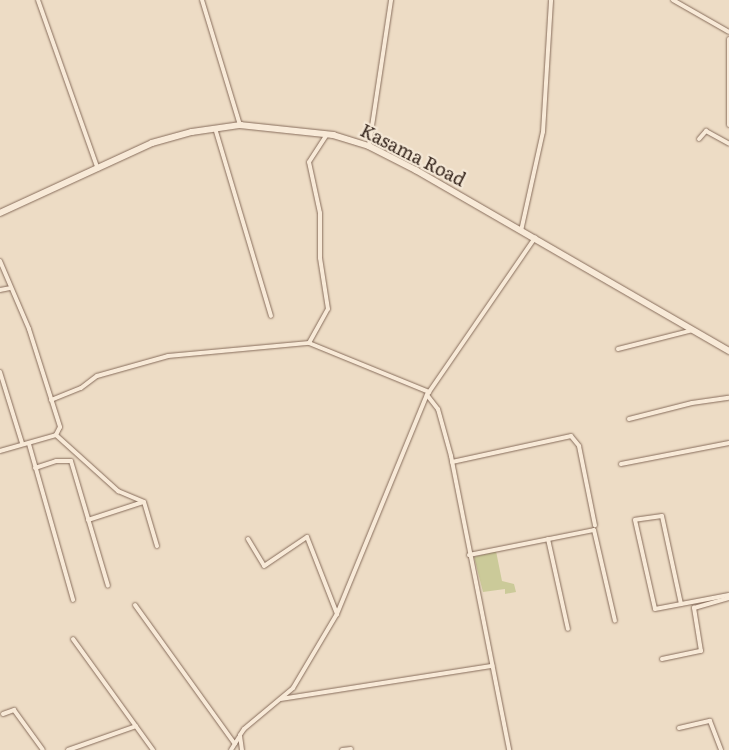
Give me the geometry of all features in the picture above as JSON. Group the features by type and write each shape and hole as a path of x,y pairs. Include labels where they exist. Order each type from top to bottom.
{"street":[{"path":"38,0 98,169"},
{"path":"202,0 240,125"},
{"path":"369,146 391,0"},
{"path":"521,230 543,132 551,0"},
{"path":"673,0 729,32"},
{"path":"729,39 729,125"},
{"name":"Kasama Road","path":"0,213 152,143 215,128 240,125 327,134 369,146 536,238 729,351"},
{"path":"215,128 271,316"},
{"path":"699,139 706,131 729,143"},
{"path":"309,343 328,309 320,213 309,162 327,134"},
{"path":"231,750 240,735 294,688 337,614 428,393 536,238"},
{"path":"0,261 10,288 24,314 60,427 56,436 29,444 22,443 0,451"},
{"path":"0,290 10,288"},
{"path":"618,349 693,330"},
{"path":"51,400 82,388 97,376 168,356 309,343 428,393 438,410 452,462 509,750"},
{"path":"0,372 22,443"},
{"path":"629,419 692,403 729,398"},
{"path":"56,436 118,491 144,502"},
{"path":"452,462 570,436 579,446 595,525"},
{"path":"621,464 729,443"},
{"path":"29,444 74,600"},
{"path":"35,468 56,461 71,461 108,586"},
{"path":"88,520 144,502"},
{"path":"144,502 157,546"},
{"path":"681,604 662,516 635,520 652,605 657,610 681,604 729,597"},
{"path":"469,555 548,539 596,532 615,621"},
{"path":"248,539 264,566 307,537 337,614"},
{"path":"548,539 568,629"},
{"path":"662,659 702,651 694,608 729,597"},
{"path":"135,605 235,744"},
{"path":"73,639 153,750"},
{"path":"281,699 492,666"},
{"path":"294,688 299,696"},
{"path":"3,714 14,710 42,750"},
{"path":"679,728 710,722 720,750"},
{"path":"68,750 136,726"},
{"path":"240,735 242,750"},
{"path":"342,750 351,749"}],"shaded area":[{"path":"496,551 502,581 514,584 516,592 505,594 505,589 483,592 474,557"}]}
